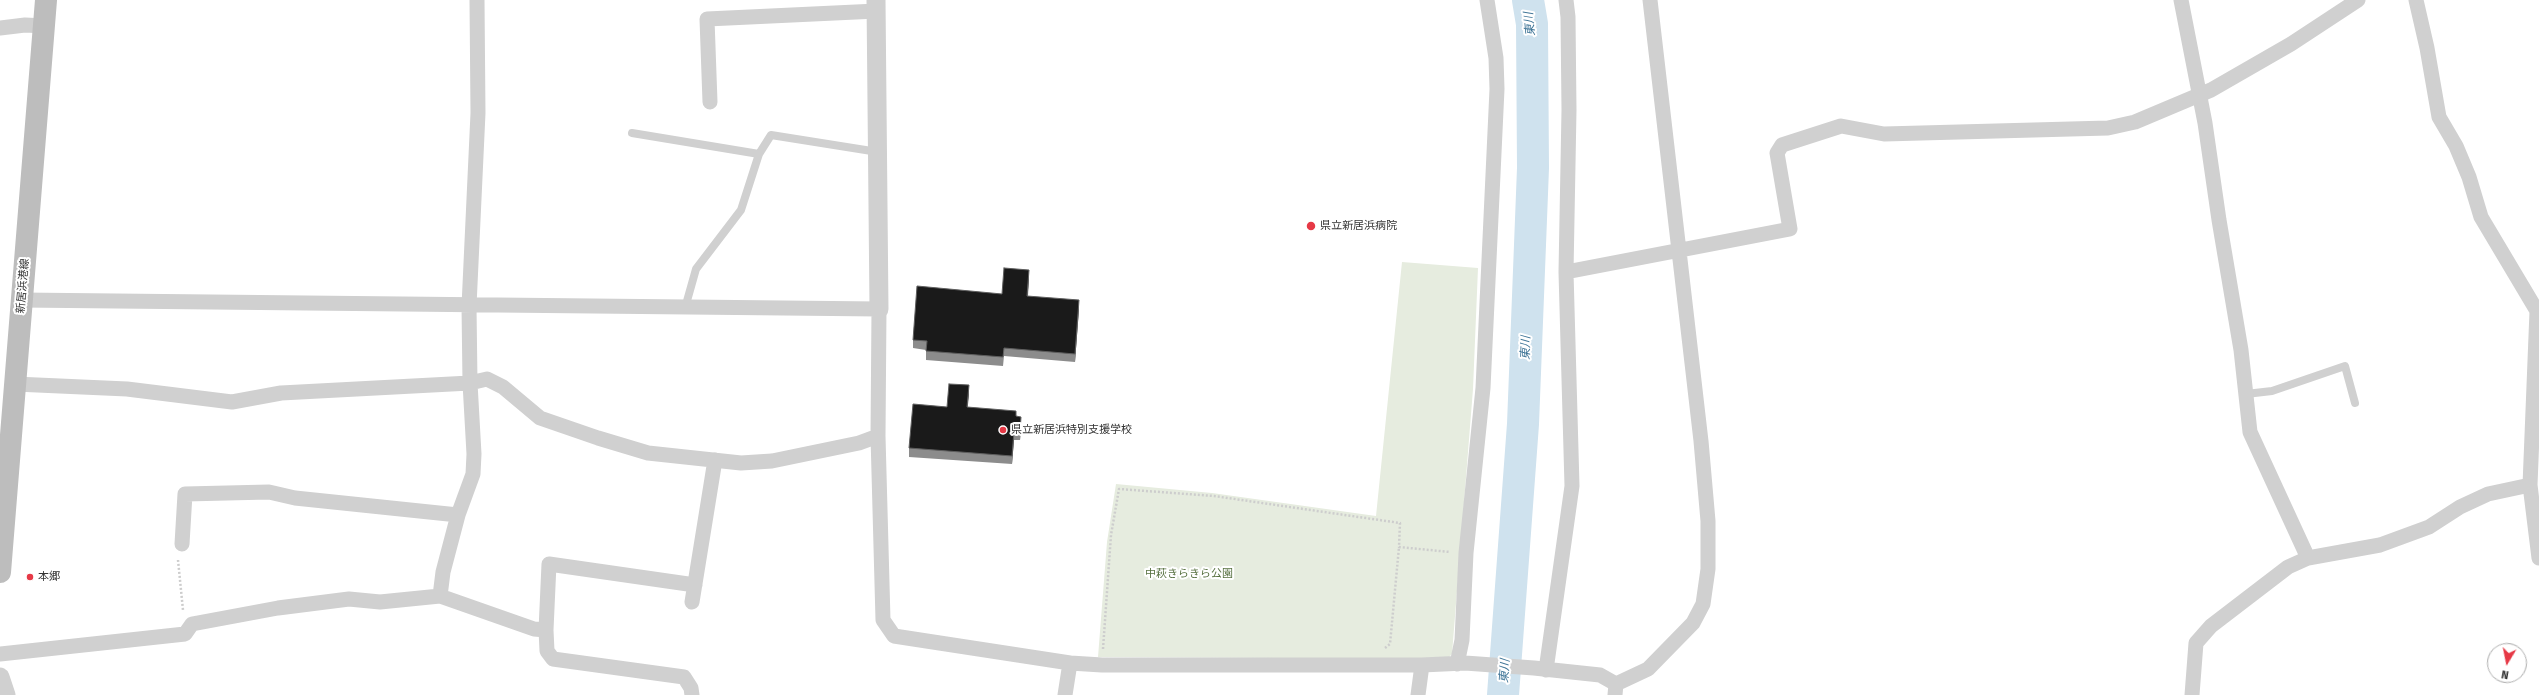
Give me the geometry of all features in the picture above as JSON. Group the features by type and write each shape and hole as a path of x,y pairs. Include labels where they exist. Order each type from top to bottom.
{"main road":[{"name":"新居浜港線","path":"0,572 6,437 15,384 46,0"}],"street":[{"path":"46,0 60,0"},
{"path":"440,596 443,572 458,515 473,474 474,454 470,383 469,306 478,113 477,0"},
{"path":"1461,663 1466,553 1483,388 1497,89 1496,58 1487,0"},
{"path":"1540,669 1572,486 1566,272 1569,110 1568,17 1566,0"},
{"path":"710,102 707,19 876,5 879,309 878,436 883,620 894,636 1070,662 1102,665 1422,665 1461,663 1600,675 1615,689 1648,669 1693,623 1703,604 1708,569 1708,521 1701,441 1650,0"},
{"path":"2181,0 2199,95 2241,350 2250,432 2308,558"},
{"path":"1566,272 1790,228 1777,153 1782,144 1841,126 1884,134 2108,128 2135,122 2199,95 2291,44 2358,0"},
{"path":"2416,0 2427,48 2439,117 2456,146 2469,177 2481,217 2538,311 2533,475 2539,558"},
{"path":"0,28 25,25 45,26"},
{"path":"22,300 469,306 879,309"},
{"path":"15,384 127,389 232,402 281,393 470,383 487,378 503,387 540,418 598,438 648,453 741,463 772,461 859,443 878,436"},
{"path":"692,602 715,460"},
{"path":"2192,695 2196,643 2211,626 2288,567 2308,558 2380,545 2429,527 2460,507 2533,475"},
{"path":"182,544 186,494 269,492 295,498 458,515"},
{"path":"692,695 692,688 684,677 553,659 547,651 546,630 549,564 695,586"},
{"path":"0,654 185,634 192,624 278,608 349,599 380,602 440,596 534,629 546,630"},
{"path":"1065,695 1070,662"},
{"path":"1418,695 1422,665"},
{"path":"0,677 6,695"}],"lane":[{"path":"632,133 759,154"},
{"path":"685,308 696,269 741,210 759,154 771,134 878,152"},
{"path":"2246,394 2272,391 2345,366 2355,403"}],"path":[{"path":"1109,652 1103,651 1111,535 1119,489 1214,496 1400,523 1390,644 1380,651"},
{"path":"182,544 178,553 178,560 185,622 190,627"},
{"path":"1399,547 1466,553"}],"green space":[{"name":"中萩きらきら公園","path":"1402,262 1478,268 1473,389 1452,654 1447,659 1098,657 1107,542 1116,484 1212,493 1376,516"}],"building":[{"path":"1004,268 1029,270 1027,296 1079,300 1075,354 1004,348 1003,357 926,351 927,341 913,340 917,286 1002,294"},
{"path":"949,384 969,385 967,407 1016,411 1016,416 1021,417 1020,432 1014,431 1012,456 909,448 913,404 947,407"}],"waterway":[{"name":"東川","path":"1503,695 1523,424 1533,168 1532,24 1528,0"}],"place":[{"name":"県立新居浜病院","path":"1311,226"},
{"name":"県立新居浜特別支援学校","path":"1003,430"},
{"name":"本郷","path":"30,577"}]}
